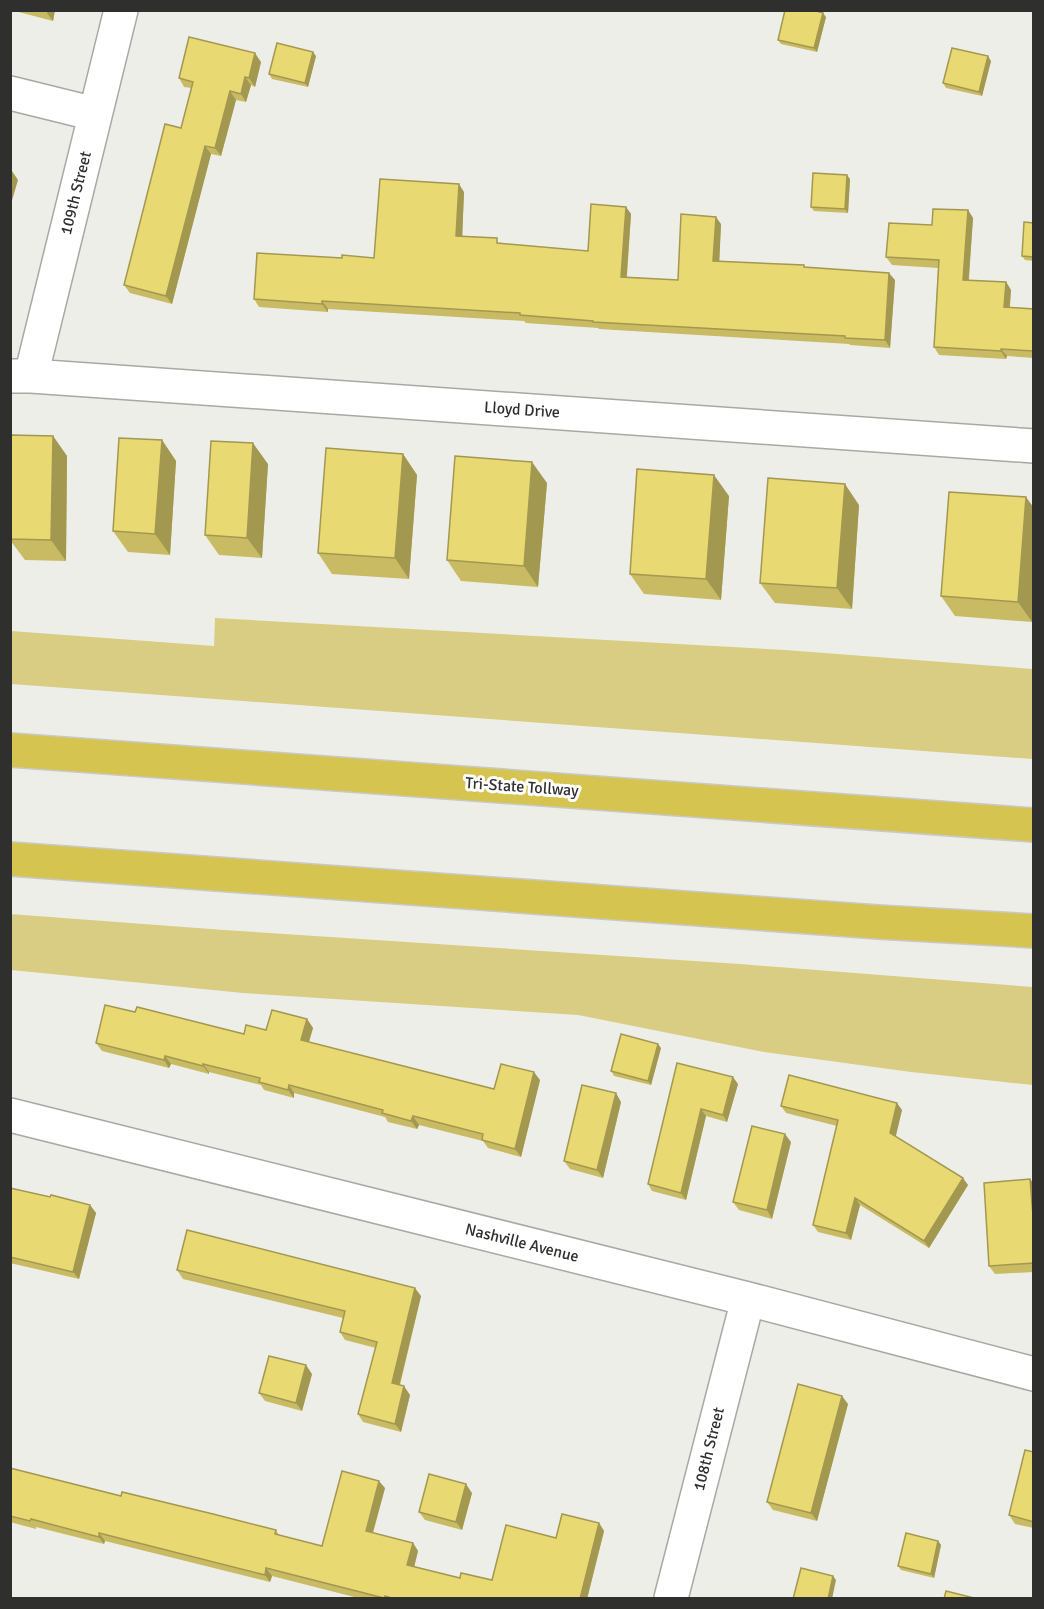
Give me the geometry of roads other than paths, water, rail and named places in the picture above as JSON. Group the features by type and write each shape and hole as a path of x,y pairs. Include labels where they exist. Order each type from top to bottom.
{"highway":[{"name":"Tri-State Tollway","path":"10,750 1034,825"},
{"path":"10,859 866,922 1034,932"}],"street":[{"name":"109th Street","path":"21,376 95,114 121,10"},
{"path":"10,93 95,114"},
{"name":"Lloyd Drive","path":"21,376 1034,446"},
{"name":"Nashville Avenue","path":"10,1115 748,1299 1034,1374"},
{"name":"108th Street","path":"671,1599 748,1299"}]}
